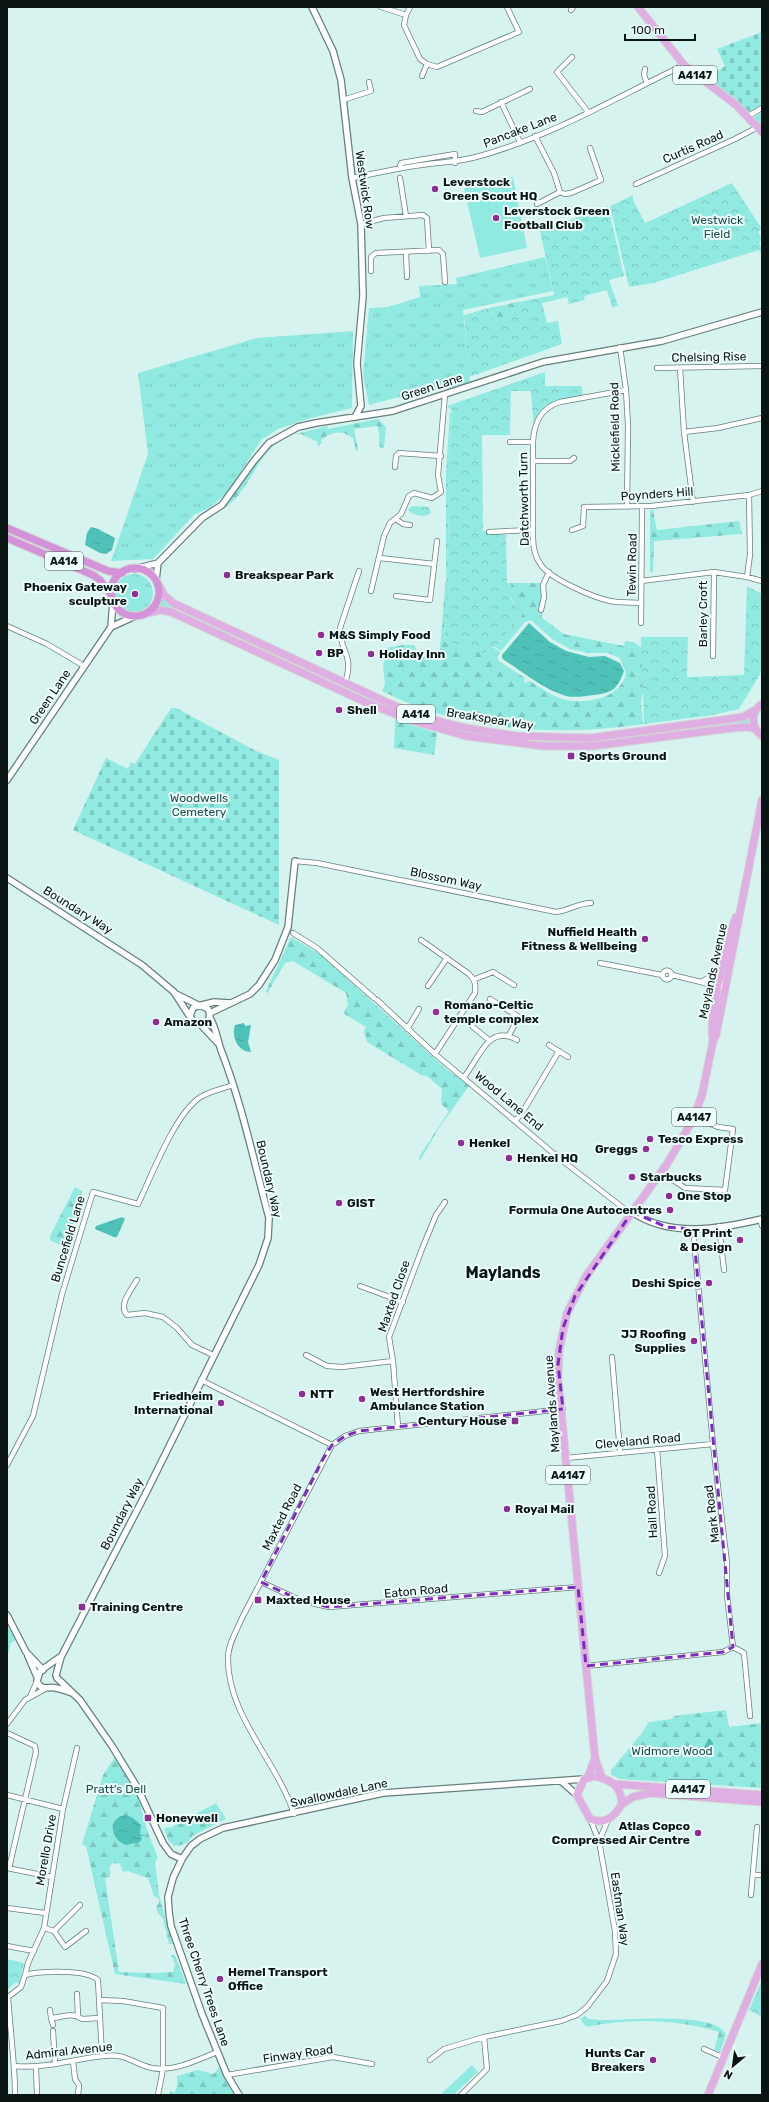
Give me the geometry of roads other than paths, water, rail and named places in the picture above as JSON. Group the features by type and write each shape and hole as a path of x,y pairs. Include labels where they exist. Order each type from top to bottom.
{"highway":[{"name":"A414","path":"7,528 109,572 122,572"},
{"name":"A414","path":"7,538 93,575 100,580 113,598"},
{"path":"135,569 146,572 157,582 159,597 157,603 148,613 134,616 122,612 113,598 113,585 122,572 135,569"}],"main road":[{"name":"A4147","path":"638,7 684,65 748,116 760,129"},
{"name":"Breakspear Way","path":"157,582 164,595 172,603 395,706 441,722 491,732 542,738 592,738 743,717 758,707"},
{"name":"Breakspear Way","path":"148,613 161,610 171,612 363,701 410,720 466,736 528,745 593,746 732,728 748,727 756,730"},
{"path":"762,698 754,717 756,730 762,736"},
{"path":"732,728 748,731 762,742"},
{"name":"Maylands Avenue","path":"602,1778 594,1758 558,1361 567,1313 586,1276 661,1172 694,1117 706,1084 713,1041 712,1026 732,954 762,800"},
{"name":"Maylands Avenue","path":"713,1041 716,1035 720,1013 723,966 729,941 741,906"},
{"path":"723,966 729,955 732,954"},
{"path":"712,1026 720,1013"},
{"name":"Maylands Avenue","path":"586,1778 594,1758"},
{"path":"586,1778 602,1778 614,1784 621,1793 622,1804 608,1820 600,1821 590,1819 577,1795 579,1787 586,1778"},
{"name":"A4147","path":"614,1784 761,1794"},
{"name":"A4147","path":"622,1804 633,1797 650,1794 762,1802"},
{"path":"708,2095 722,2057 762,1964"}],"street":[{"name":"Westwick Row","path":"312,7 333,51 341,80 352,178 361,224 363,296 357,364 361,406"},
{"path":"382,7 406,15"},
{"path":"410,7 406,15 404,25 420,59 427,64 437,67 519,32 507,7"},
{"path":"572,57 557,72 588,112"},
{"path":"422,76 427,64"},
{"name":"Pancake Lane","path":"430,161 455,163 481,156 556,129 684,65"},
{"path":"645,69 644,75 647,83"},
{"path":"343,100 371,91 370,82"},
{"path":"476,111 482,112 530,89"},
{"path":"501,102 520,142"},
{"path":"748,116 762,108"},
{"name":"Curtis Road","path":"636,184 760,129"},
{"path":"535,136 554,173 560,192"},
{"path":"537,204 560,192 565,194 571,193 601,180 590,148"},
{"path":"352,178 399,169 401,163 430,161 455,154 455,163"},
{"path":"400,178 406,216"},
{"path":"361,224 384,218 423,215 427,218 429,251"},
{"path":"371,271 371,256 376,253 439,250 443,254 445,282"},
{"path":"406,252 407,277"},
{"name":"Green Lane","path":"158,563 202,518 222,504 253,462 270,443 298,427 393,411 543,362 620,347 662,341 762,312"},
{"name":"Micklefield Road","path":"620,347 626,390 627,507"},
{"name":"Chelsing Rise","path":"657,368 762,366"},
{"path":"680,368 684,432 692,502"},
{"name":"Datchworth Turn","path":"626,390 560,402 551,405 538,419 534,431 533,442 534,461 532,530 536,555 541,565 549,572 603,599 620,602 641,603"},
{"path":"371,591 384,536 390,523 397,520 409,496 414,493 432,498 441,492 438,475 441,456 445,394"},
{"path":"355,417 361,406 372,415"},
{"path":"684,432 718,428 762,418"},
{"path":"510,442 533,442"},
{"path":"395,467 396,456 399,453 441,456"},
{"path":"534,461 570,461 574,458"},
{"name":"Poynders Hill","path":"572,530 583,526 584,507 642,507 749,495 762,491"},
{"path":"747,577 750,555 749,495"},
{"name":"Tewin Road","path":"641,623 642,507"},
{"path":"397,520 403,524 410,525"},
{"path":"489,532 532,530"},
{"path":"396,596 430,600 437,541"},
{"path":"380,558 434,564"},
{"path":"135,569 158,563 157,582"},
{"path":"345,683 349,665 348,654 340,634 340,628 359,571"},
{"path":"542,610 544,597 543,585 549,572"},
{"path":"641,581 714,572 762,581"},
{"name":"Barley Croft","path":"713,656 714,572"},
{"path":"111,627 113,598"},
{"name":"Green Lane","path":"7,780 111,627 134,616"},
{"path":"7,626 47,644 84,666"},
{"path":"231,1003 214,1002 200,1005 192,1010 190,1016 194,1023 201,1025 206,1023 210,1015 231,1003 244,998 259,985 282,946 291,912 295,861"},
{"name":"Blossom Way","path":"295,861 317,863 556,912 563,911 575,905 591,903"},
{"name":"Boundary Way","path":"7,878 142,965 174,992 200,1005"},
{"name":"Wood Lane End","path":"293,933 317,948 407,1029 515,1121 632,1213 666,1227 693,1229 761,1219"},
{"path":"421,940 475,979"},
{"path":"428,986 446,958"},
{"path":"600,963 662,975 667,980 672,975 722,987"},
{"path":"701,982 718,974 723,966"},
{"path":"475,979 493,972 514,985"},
{"path":"436,1054 475,992 475,979"},
{"name":"Boundary Way","path":"174,992 190,1016"},
{"path":"490,999 519,1017 509,1035"},
{"path":"200,1005 206,1007 210,1015"},
{"path":"407,1029 419,1009"},
{"name":"Boundary Way","path":"57,1676 61,1657 146,1493 259,1265 268,1238 269,1218 233,1085 210,1015"},
{"name":"Boundary Way","path":"201,1025 219,1045"},
{"path":"473,1027 489,1040"},
{"path":"464,1078 489,1040 502,1034 509,1035 517,1040"},
{"path":"549,1046 568,1057"},
{"path":"515,1121 522,1113 559,1051"},
{"name":"Buncefield Lane","path":"7,1465 33,1416 62,1294 93,1192 138,1204 176,1127 189,1108 204,1095 233,1085"},
{"path":"661,1172 685,1188 725,1190 733,1129 718,1127 694,1117"},
{"name":"Maxted Close","path":"398,1427 393,1361 389,1337 436,1215 445,1202"},
{"path":"761,1219 762,1226"},
{"path":"719,1226 724,1270"},
{"name":"Mark Road","path":"693,1229 713,1444 727,1563 727,1595 733,1647"},
{"path":"137,1280 123,1305 124,1311 127,1315 145,1313 163,1317 177,1328 192,1345 213,1356"},
{"path":"360,1286 402,1302"},
{"path":"306,1356 327,1366 393,1361"},
{"path":"612,1357 620,1452"},
{"path":"201,1380 332,1445 345,1436 359,1430 562,1409"},
{"name":"Cleveland Road","path":"566,1458 713,1444"},
{"name":"Maxted Road","path":"294,1814 289,1796 258,1745 231,1688 228,1657 231,1644 261,1582 332,1445"},
{"name":"Hall Road","path":"657,1449 665,1556 659,1573"},
{"name":"Eaton Road","path":"261,1582 302,1601 329,1607 578,1587"},
{"path":"7,1615 26,1652 40,1686 45,1689"},
{"path":"586,1666 723,1652 733,1647 744,1653 750,1716"},
{"path":"26,1652 45,1669 53,1670 74,1694 112,1746 137,1787 163,1843 171,1854 182,1859"},
{"name":"Boundary Way","path":"45,1669 61,1657"},
{"path":"30,1697 37,1679 45,1669"},
{"path":"53,1687 57,1676"},
{"path":"7,1724 25,1700 45,1689 53,1687 74,1694"},
{"path":"7,1733 35,1746 36,1752 8,1868 52,1877"},
{"path":"63,1809 67,1800 77,1748"},
{"name":"Swallowdale Lane","path":"182,1859 191,1846 200,1839 223,1828 254,1820 294,1814 383,1793 562,1781 586,1778"},
{"path":"562,1781 577,1795"},
{"name":"Morello Drive","path":"7,1795 63,1809 45,1913 44,1928 26,1975"},
{"name":"Eastman Way","path":"430,2060 444,2049 484,2036 561,2021 576,2015 587,2007 608,1981 616,1954 615,1931 599,1841 590,1819"},
{"path":"599,1841 608,1820"},
{"path":"751,1895 757,1826"},
{"name":"Three Cherry Trees Lane","path":"182,1859 173,1878 168,1897 170,1926 217,2052 227,2075 239,2095"},
{"path":"753,1875 762,1875"},
{"path":"54,1931 80,1905"},
{"path":"7,1908 45,1913"},
{"path":"44,1928 54,1931 65,1947 86,1931"},
{"path":"7,1946 34,1951"},
{"path":"15,2095 15,2066 9,2055 8,1997 15,1994 21,1987 26,1975 32,1973 75,1972 94,1976 98,1980 102,2056"},
{"path":"77,1994 78,2015 82,2019 100,2018"},
{"path":"100,2000 123,2000 163,2008 163,2069 158,2095"},
{"path":"50,2010 53,2025"},
{"path":"51,2018 78,2015"},
{"path":"53,2031 55,2064"},
{"path":"461,2095 487,2069 484,2036"},
{"path":"704,2049 722,2057"},
{"name":"Admiral Avenue","path":"15,2066 36,2067 102,2056 121,2056 152,2068 163,2069 174,2068 217,2052"},
{"name":"Finway Road","path":"227,2075 333,2057 372,2064"},
{"path":"73,2061 75,2079 79,2085 78,2095"},
{"path":"36,2067 37,2094"}],"water":[{"path":"91,527 115,538 112,550 106,554 100,553 85,545 87,533"},
{"path":"529,623 550,642 566,651 589,657 605,656 620,663 624,671 617,686 606,693 569,697 550,690 504,660 502,655"},
{"path":"244,1023 245,1026 251,1025 248,1042 251,1052 239,1047 235,1039 235,1025"},
{"path":"122,1217 125,1219 117,1237 95,1229 96,1226"},
{"path":"709,1738 713,1743 713,1748 706,1752 704,1747"},
{"path":"126,1815 133,1818 141,1825 140,1834 145,1836 140,1836 142,1838 140,1842 126,1845 114,1834 113,1824 120,1817"}],"place":[{"name":"Leverstock Green Scout HQ","path":"435,189"},
{"name":"Leverstock Green Football Club","path":"496,218"},
{"name":"Breakspear Park","path":"227,575"},
{"name":"Phoenix Gateway sculpture","path":"135,594"},
{"name":"M&S Simply Food","path":"321,635"},
{"name":"BP","path":"319,653"},
{"name":"Holiday Inn","path":"371,654"},
{"name":"Shell","path":"339,710"},
{"name":"Sports Ground","path":"571,756"},
{"name":"Nuffield Health Fitness & Wellbeing","path":"645,939"},
{"name":"Romano-Celtic temple complex","path":"436,1012"},
{"name":"Amazon","path":"156,1022"},
{"name":"Tesco Express","path":"650,1139"},
{"name":"Henkel","path":"461,1143"},
{"name":"Greggs","path":"646,1149"},
{"name":"Henkel HQ","path":"509,1158"},
{"name":"Starbucks","path":"632,1177"},
{"name":"One Stop","path":"669,1196"},
{"name":"GIST","path":"339,1203"},
{"name":"Formula One Autocentres","path":"670,1210"},
{"name":"GT Print & Design","path":"740,1240"},
{"name":"Deshi Spice","path":"709,1283"},
{"name":"JJ Roofing Supplies","path":"694,1341"},
{"name":"NTT","path":"302,1394"},
{"name":"West Hertfordshire Ambulance Station","path":"362,1399"},
{"name":"Friedheim International","path":"221,1403"},
{"name":"Century House","path":"515,1421"},
{"name":"Royal Mail","path":"507,1509"},
{"name":"Maxted House","path":"258,1600"},
{"name":"Training Centre","path":"82,1607"},
{"name":"Honeywell","path":"148,1818"},
{"name":"Atlas Copco Compressed Air Centre","path":"698,1833"},
{"name":"Hemel Transport Office","path":"220,1979"},
{"name":"Hunts Car Breakers","path":"653,2060"}],"district":[{"name":"Maylands","path":"503,1272"}],"park label":[{"name":"Westwick Field","path":"717,227"},
{"name":"Woodwells Cemetery","path":"199,805"},
{"name":"Widmore Wood","path":"672,1751"},
{"name":"Pratt's Dell","path":"116,1789"}]}
